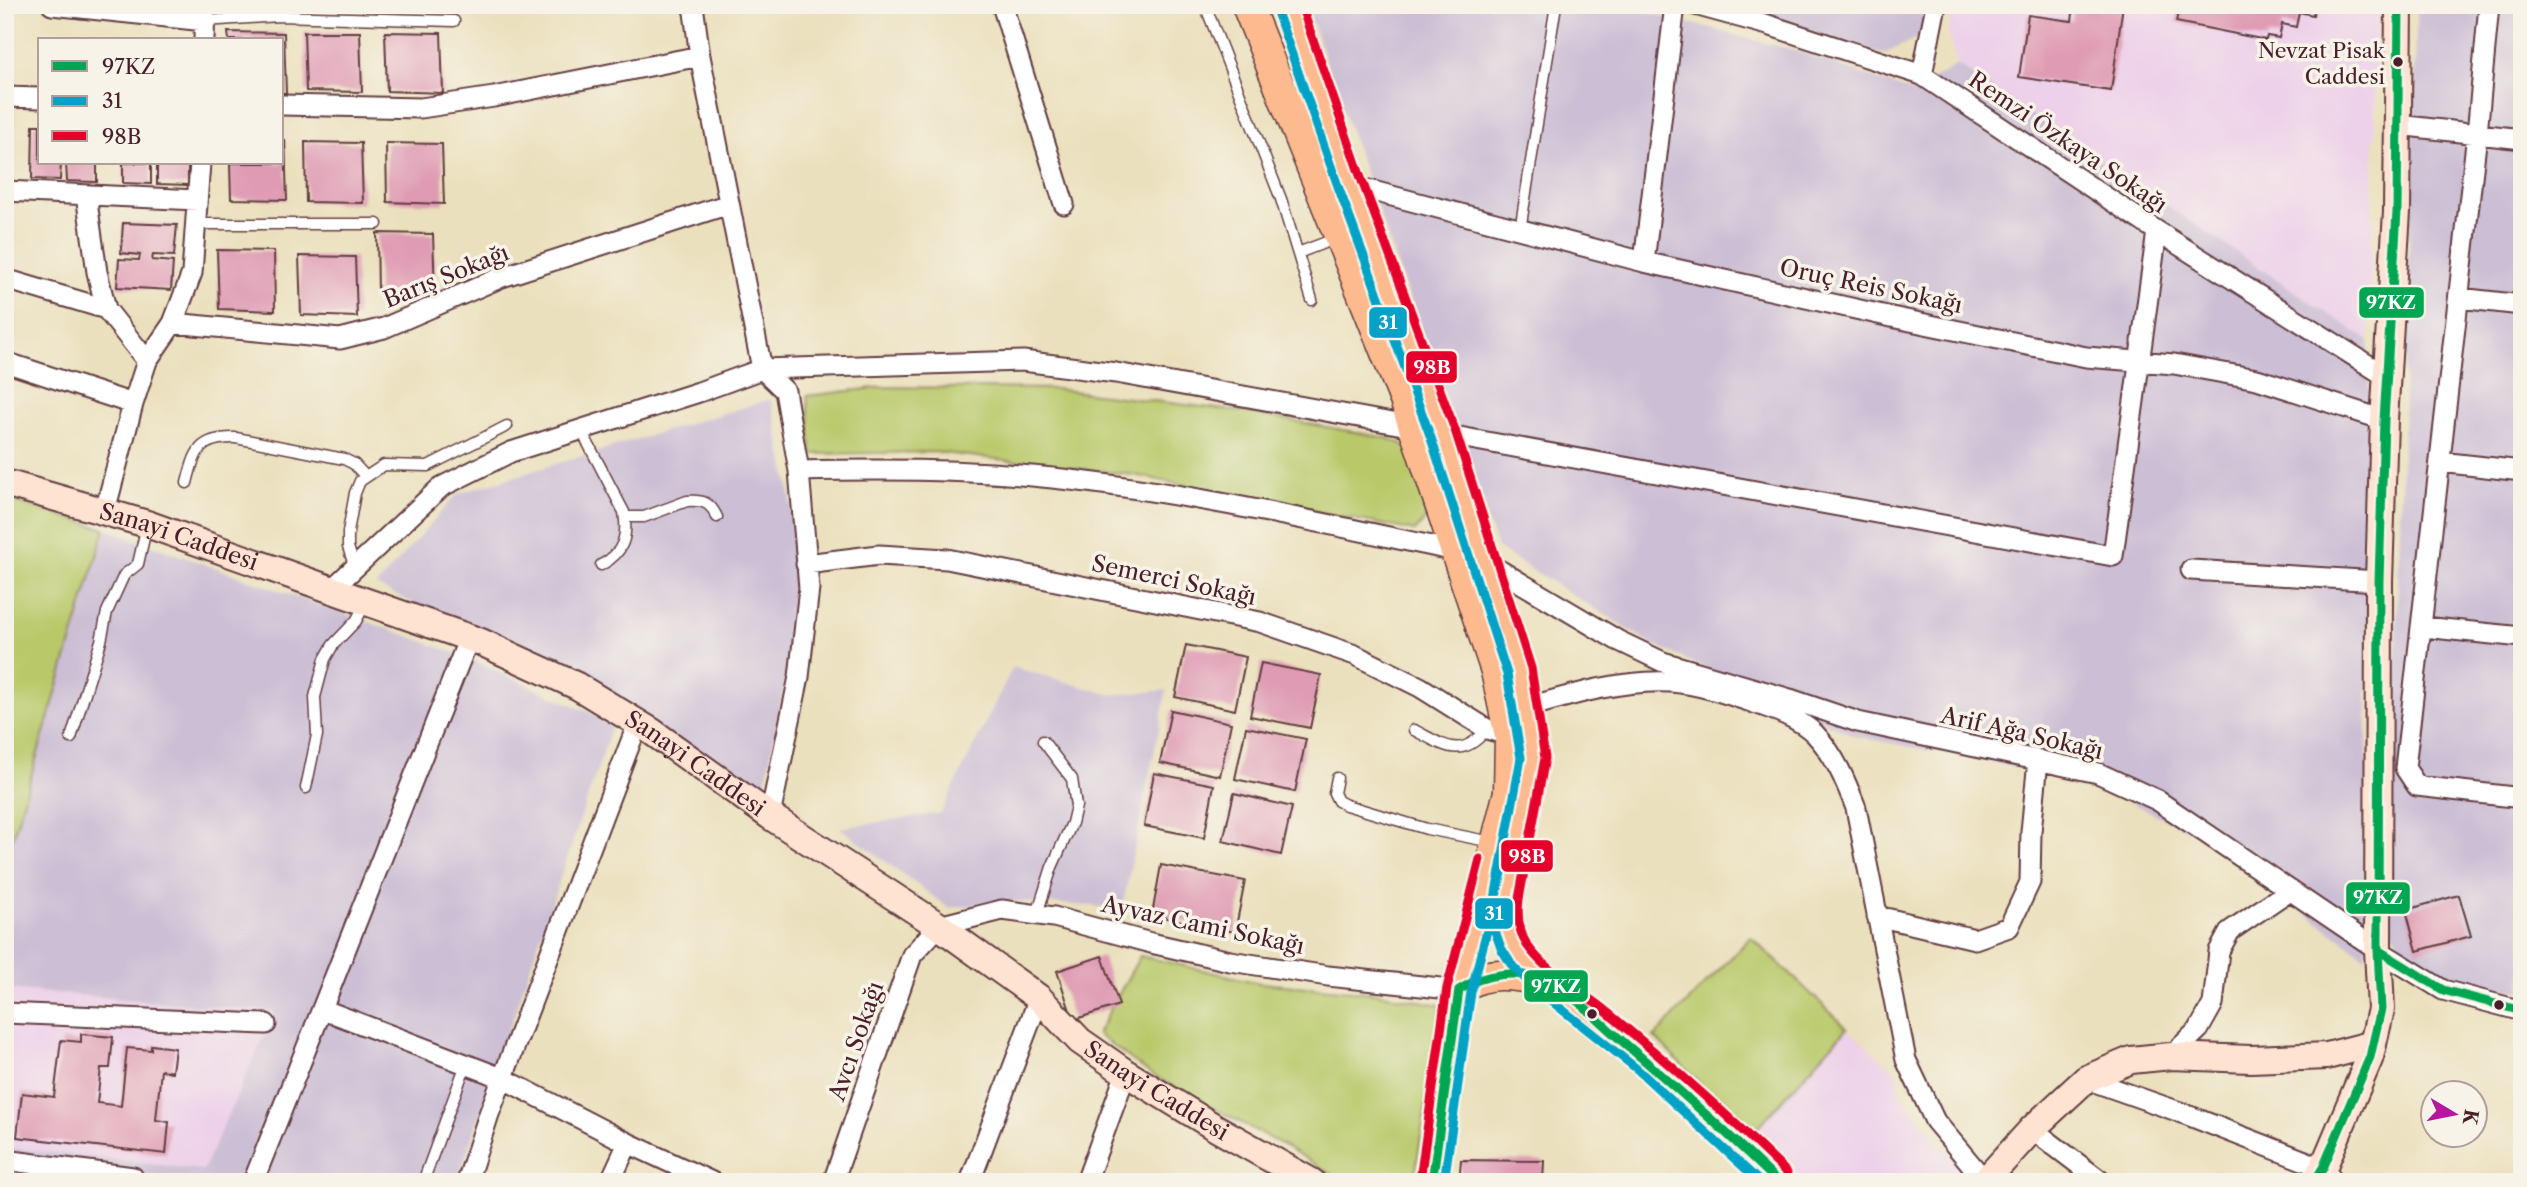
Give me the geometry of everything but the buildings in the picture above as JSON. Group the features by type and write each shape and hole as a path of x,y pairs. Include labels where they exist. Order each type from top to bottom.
{"main road":[{"path":"1247,5 1414,427 1496,671 1499,732 1509,792 1459,990 1432,1182"},
{"path":"1288,5 1350,185 1443,433 1519,671 1533,758 1504,920 1510,939 1520,957 1545,981 1576,1001 1669,1080 1727,1131 1778,1182"},
{"path":"2324,1177 2370,1057 2381,1009 2378,950 2379,581 2384,420 2397,212 2399,5"},
{"name":"Sanayi Caddesi","path":"5,483 147,524 366,601 469,638 577,686 638,723 770,816 939,926 1039,998 1080,1041 1126,1073 1312,1182"},
{"path":"1459,990 1478,978 1509,974 1545,981"},
{"path":"1985,1181 2032,1129 2086,1079 2132,1060 2171,1056 2251,1059 2327,1056 2373,1044"}],"street":[{"path":"52,5 205,22"},
{"path":"693,5 700,56 762,369 785,391 799,471 809,588 799,677 770,816"},
{"path":"1002,5 1064,204"},
{"path":"1644,262 1675,5"},
{"name":"Remzi Özkaya Sokağı","path":"1695,5 1768,25 1922,75 2157,231 2387,377"},
{"path":"1922,75 1936,5"},
{"path":"2488,5 2477,134 2405,768 2417,786 2522,798"},
{"path":"284,105 421,108 494,97 700,56"},
{"path":"5,97 38,98"},
{"path":"2398,125 2522,139"},
{"path":"105,511 133,404 148,361 173,323 192,273 200,164"},
{"name":"Oruç Reis Sokağı","path":"1350,185 1644,262 1896,318 2086,357 2174,364 2257,379 2384,420"},
{"path":"5,191 197,200"},
{"path":"86,195 97,272 106,309 148,361"},
{"name":"Barış Sokağı","path":"173,323 340,339 384,328 502,277 729,204"},
{"path":"1443,433 2113,556 2137,362 2157,231"},
{"path":"5,279 106,309"},
{"path":"2459,298 2522,305"},
{"path":"332,589 441,488 511,452 762,369 1023,361 1116,373 1414,427"},
{"path":"5,362 133,404"},
{"path":"2440,462 2522,471"},
{"path":"799,471 910,468 1033,476 1214,501 1456,551"},
{"name":"Semerci Sokağı","path":"806,564 879,555 947,559 1260,622 1355,655 1420,687 1499,732"},
{"name":"Arif Ağa Sokağı","path":"1484,561 1617,640 1663,662 1858,722 2098,773 2157,800 2378,950 2443,990 2522,1011"},
{"path":"2191,570 2379,581"},
{"path":"2423,627 2522,637"},
{"path":"253,1182 469,638"},
{"path":"1525,708 1574,694 1612,687 1672,682 1700,687 1783,712 1814,733 1840,768 1856,808 1906,1060 1935,1121 1985,1181"},
{"path":"467,1182 502,1078 638,723"},
{"path":"1877,916 1975,939 2009,927 2030,882 2031,832 2038,760"},
{"path":"2171,1056 2199,1029 2213,1004 2219,951 2230,930 2290,890"},
{"name":"Ayvaz Cami Sokağı","path":"939,926 1002,910 1054,916 1151,943 1230,961 1328,976 1459,990"},
{"name":"Avcı Sokağı","path":"833,1182 912,955 939,926"},
{"path":"970,1182 1039,998"},
{"path":"322,1009 502,1078 628,1143 712,1182"},
{"path":"5,1013 266,1024"},
{"path":"1086,1182 1126,1073"},
{"path":"2086,1079 2177,1111 2324,1177"},
{"path":"2032,1129 2102,1182"},
{"path":"610,1182 628,1143"},
{"path":"5,1160 133,1177 132,1182"}],"lane":[{"path":"1205,5 1281,199 1312,300"},
{"path":"1520,230 1556,5"},
{"path":"205,22 279,16 454,21"},
{"path":"195,224 377,224"},
{"path":"1298,253 1339,237"},
{"path":"355,568 348,547 348,532 355,493 360,481 384,465 428,466 507,426"},
{"path":"580,430 625,517 625,541 620,551 601,565"},
{"path":"187,483 198,449 204,443 221,438 236,438 323,453 354,464 366,477"},
{"path":"625,517 644,517 694,500 711,505 717,517"},
{"path":"71,738 101,641 107,612 124,575 138,564 147,524"},
{"path":"306,788 317,735 315,698 325,659 332,645 356,621 366,601"},
{"path":"1414,730 1447,747 1455,748 1467,748 1499,732"},
{"path":"1037,914 1076,806 1072,779 1043,741"},
{"path":"1337,778 1334,793 1341,804 1406,823 1496,843"},
{"path":"423,1182 466,1065"}],"shaded area":[{"path":"1306,5 1620,5 1800,52 1912,92 1957,65 2369,341 2366,957 2196,834 2085,781 1855,736 1652,644 1497,548"},
{"path":"1700,5 1928,5 1921,36 1884,54"},
{"path":"1953,5 2378,5 2369,341 1957,65 1948,32"},
{"path":"2417,5 2522,5 2522,991 2458,983 2438,976 2401,949 2387,918"},
{"path":"771,399 790,492 798,612 763,795 485,635 376,586 457,494"},
{"path":"105,529 453,652 613,723 457,1182 5,1182 5,1147 203,1170 275,1012 5,989 5,863"},
{"path":"1013,667 1112,695 1167,690 1122,908 1011,901 949,908 840,828 941,813"},
{"path":"5,989 276,1012 203,1170 5,1147"},
{"path":"1847,1028 1897,1073 1900,1093 1932,1136 1971,1178 1967,1182 1803,1182 1751,1135"}],"green space":[{"path":"883,387 1055,389 1244,412 1387,438 1405,445 1414,462 1426,518 1415,531 1134,475 935,452 812,454 807,396"},
{"path":"5,498 105,529 5,863"},
{"path":"1751,937 1847,1028 1751,1135 1654,1037"},
{"path":"1140,956 1260,983 1376,993 1441,1005 1414,1182 1345,1182 1285,1146 1152,1075 1097,1034"}],"transit line":[{"name":"98B","path":"1301,5 1362,181 1455,430 1531,668 1545,758 1519,899 1518,917 1522,934 1527,945 1544,965 1598,1005 1654,1052 1722,1111 1787,1173"},
{"name":"97KZ","path":"2314,1182 2323,1168 2370,1057 2381,1009 2378,950 2379,581 2384,420 2397,212 2399,5"},
{"name":"31","path":"1276,9 1431,438 1507,674 1521,758 1494,904 1495,931 1501,948 1511,964 1530,984 1637,1069 1760,1182"},
{"name":"98B","path":"1420,1180 1447,988 1480,859"},
{"name":"31","path":"1444,1182 1471,992 1504,865"},
{"name":"97KZ","path":"2378,950 2443,990 2522,1011"},
{"name":"97KZ","path":"1432,1182 1459,990 1479,980 1513,974 1546,981 1573,998 1697,1106 1778,1182"}],"place":[{"name":"Nevzat Pisak Caddesi","path":"2398,62"}]}
